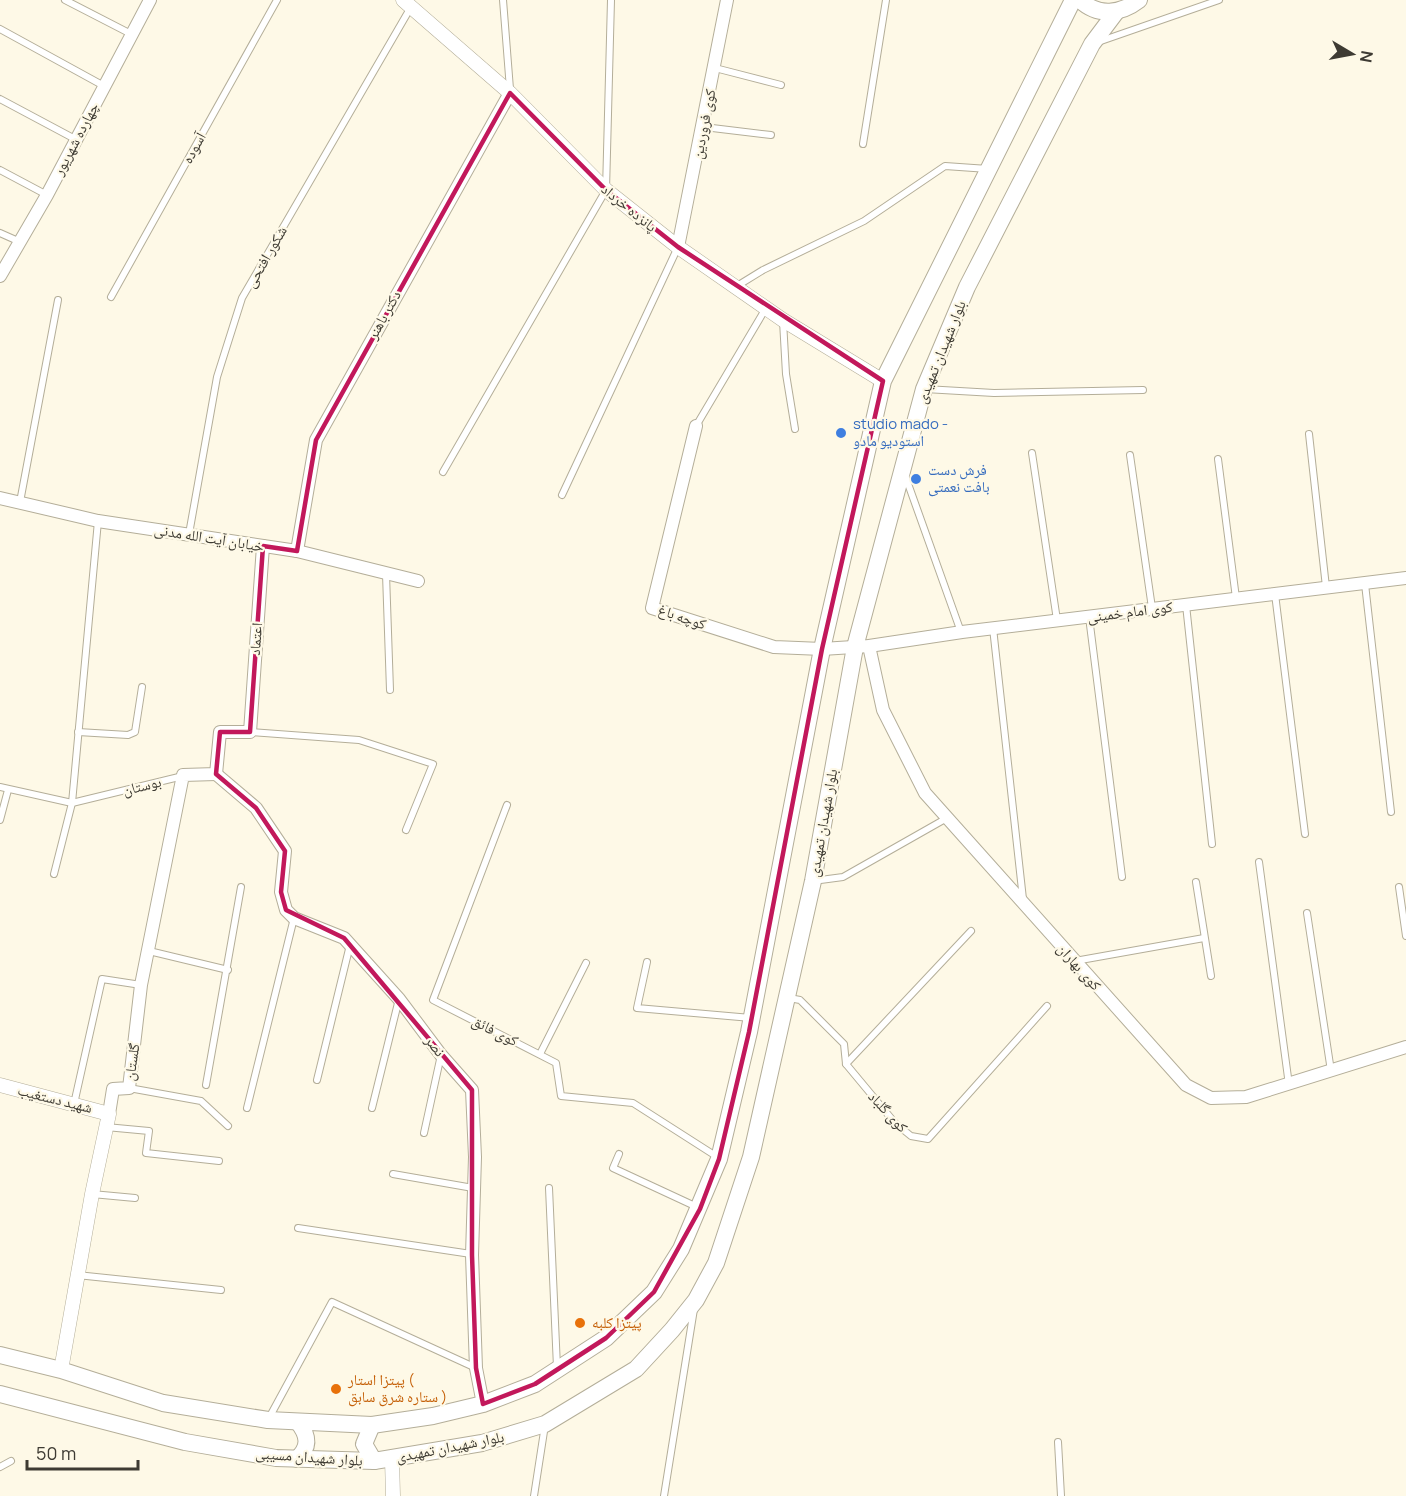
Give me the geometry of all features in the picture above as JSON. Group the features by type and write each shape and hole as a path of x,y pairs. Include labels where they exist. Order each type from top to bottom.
{"main road":[{"path":"0,1355 61,1370 163,1403 268,1420 372,1425 433,1416 483,1404 535,1384 606,1338 654,1292 681,1249 700,1209 719,1159 751,1018 822,649 883,381 1073,0"},
{"path":"1080,0 1093,9 1116,12 1139,0"},
{"name":"بلوار شهیدان تمهیدی","path":"374,1461 482,1443 545,1424 636,1369 696,1300 716,1263 737,1206 765,1101 902,467 924,389 967,287 1092,44 1116,12"},
{"name":"بلوار شهیدان مسیبی","path":"0,1394 184,1442 297,1459 374,1461"},
{"path":"297,1459 306,1451 308,1440 298,1422"},
{"path":"372,1425 364,1444 374,1461"}],"street":[{"name":"چهارده شهریور","path":"0,276 47,195 150,0"},
{"name":"کوی فروردین","path":"678,247 704,127 727,0"},
{"name":"پانزده خرداد","path":"407,3 510,93 606,190 678,247 783,320 883,381"},
{"name":"دکتر باهنر","path":"297,551 316,440 510,93"},
{"name":"کوچه باغ","path":"696,426 652,608 774,647 822,649"},
{"name":"خیابان آیت الله مدنی","path":"0,498 98,521 297,551 418,581"},
{"name":"اعتماد","path":"250,732 262,546"},
{"name":"کوی امام خمینی","path":"822,649 862,647 993,628 1406,578"},
{"name":"کوی بهاران","path":"862,647 883,710 925,793 1186,1085 1197,1092 1228,1099 1289,1085 1406,1047"},
{"path":"250,732 220,732 216,774 256,808 285,851 281,892 285,910 294,918"},
{"name":"بوستان","path":"183,775 216,774"},
{"name":"گلستان","path":"61,1370 113,1089 129,1088 141,985 183,775"},
{"name":"نصر","path":"294,918 344,938 399,999 472,1090 472,1254 476,1368 483,1404"},
{"name":"شهید دستغیب","path":"0,1085 110,1113"},
{"path":"392,1459 393,1496"}],"lane":[{"path":"65,0 133,35"},
{"name":"آسوده","path":"111,297 277,0"},
{"path":"503,0 510,93"},
{"path":"443,472 606,190 611,0"},
{"path":"863,144 886,0"},
{"path":"1092,44 1220,0"},
{"name":"شکور افتحی","path":"189,534 217,377 242,298 407,3"},
{"path":"0,29 105,86"},
{"path":"715,68 781,85"},
{"path":"0,99 75,139"},
{"path":"704,127 771,135"},
{"path":"736,286 763,270 864,220 945,166 989,169"},
{"path":"0,170 47,195"},
{"path":"0,233 18,242"},
{"path":"562,495 678,247"},
{"path":"20,503 58,300"},
{"path":"696,426 766,308"},
{"path":"783,320 786,374 795,429"},
{"path":"924,389 993,393 1143,390"},
{"path":"1309,434 1326,588"},
{"path":"1032,453 1057,621"},
{"path":"1130,455 1152,609"},
{"path":"1218,459 1236,599"},
{"path":"902,467 962,632"},
{"path":"54,874 72,803 98,521"},
{"path":"386,574 390,690"},
{"path":"1365,583 1391,812"},
{"path":"1275,594 1305,834"},
{"path":"1186,605 1212,844"},
{"path":"1089,617 1122,877"},
{"path":"993,628 1023,904"},
{"path":"78,732 132,734 135,732 142,687"},
{"path":"250,732 359,740 433,764 406,831"},
{"name":"بوستان","path":"0,787 72,803 183,775"},
{"path":"0,820 8,790"},
{"name":"کوی فائق","path":"507,805 433,1000 556,1063 561,1096 633,1103 719,1159"},
{"path":"813,881 843,877 947,818"},
{"path":"1259,862 1289,1085"},
{"path":"1196,882 1211,976"},
{"path":"206,1085 241,887"},
{"path":"1399,887 1406,936"},
{"path":"1307,914 1331,1072"},
{"path":"247,1108 294,918"},
{"path":"846,1064 971,932"},
{"path":"1074,961 1204,938"},
{"path":"317,1080 350,945"},
{"path":"148,951 228,970"},
{"path":"646,962 637,1008 751,1018"},
{"path":"540,1054 586,963"},
{"path":"74,1104 102,979 141,985"},
{"name":"کوی گلباد","path":"788,998 800,1000 844,1044 846,1064 895,1123 911,1136 928,1139 1047,1006"},
{"path":"372,1108 399,999"},
{"path":"424,1133 441,1054"},
{"path":"129,1088 201,1101 228,1126"},
{"path":"106,1127 149,1131 146,1153 219,1161"},
{"path":"620,1154 613,1168 700,1209"},
{"path":"393,1174 473,1188"},
{"path":"549,1188 557,1369"},
{"path":"92,1194 135,1198"},
{"path":"298,1228 472,1254"},
{"path":"77,1275 221,1290"},
{"path":"664,1496 696,1300"},
{"path":"268,1420 332,1302 476,1368"},
{"path":"534,1496 545,1424"},
{"path":"1058,1442 1061,1496"},
{"path":"0,1467 11,1461"}],"highlighted area":[{"path":"510,93 606,190 678,247 883,381 822,649 749,1032 719,1159 700,1209 654,1292 606,1338 535,1384 483,1404 476,1368 472,1255 472,1090 344,938 286,910 281,892 285,851 256,808 216,774 220,732 250,732 263,546 297,551 316,440"}],"place":[{"name":"studio mado - استودیو مادو","path":"841,433"},
{"name":"فرش دست بافت نعمتی","path":"916,479"},
{"name":"پیتزا کلبه","path":"580,1323"},
{"name":"پیتزا استار ( ستاره شرق سابق )","path":"336,1389"}]}
